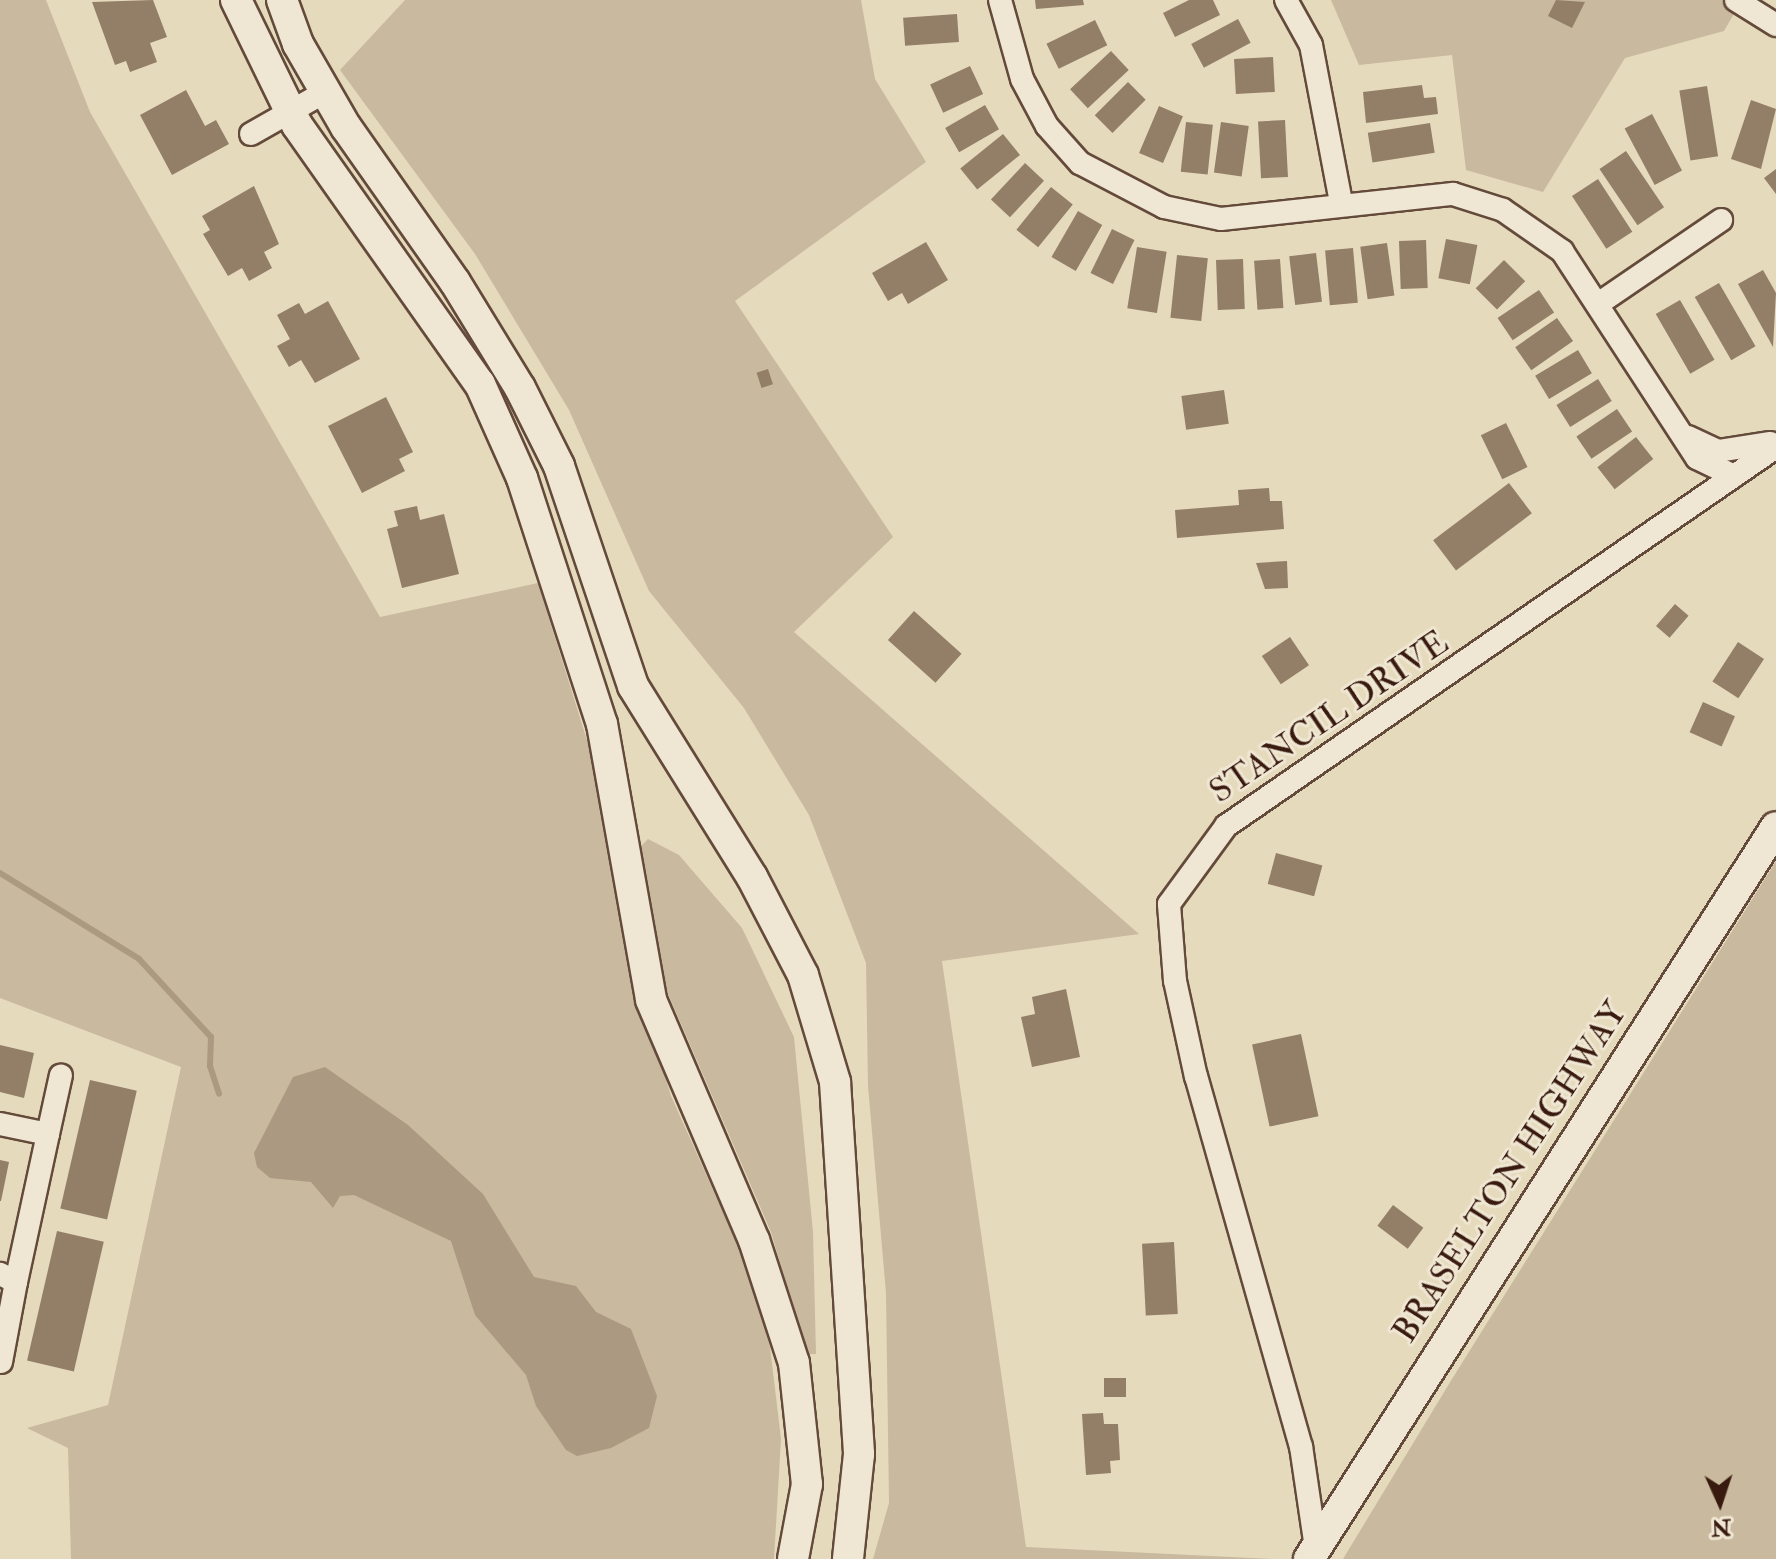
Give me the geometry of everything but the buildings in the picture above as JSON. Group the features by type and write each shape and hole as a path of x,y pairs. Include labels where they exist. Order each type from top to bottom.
{"street":[{"path":"236,0 290,112 480,384 522,478 602,724 651,1000 754,1240 794,1363 807,1484 793,1559"},
{"path":"282,0 325,92 520,388 559,466 633,686 752,877 803,975 835,1082 859,1454 848,1559"},
{"path":"1000,0 1028,91 1047,126 1093,171 1164,207 1221,219 1341,203 1453,194 1503,210 1562,251 1709,468 1734,476"},
{"path":"1286,0 1315,59 1341,203"},
{"path":"1736,0 1776,25"},
{"path":"251,134 325,92"},
{"path":"1598,304 1721,220"},
{"path":"1688,437 1740,452 1776,444"},
{"name":"STANCIL DRIVE","path":"1312,1553 1301,1447 1193,1063 1175,981 1169,904 1226,826 1776,444"},
{"name":"BRASELTON HIGHWAY","path":"1312,1553 1776,827"},
{"path":"1,1362 8,1278 61,1075"},
{"path":"0,1124 48,1134"}],"shaded area":[{"path":"0,0 46,0 90,112 380,617 538,583 595,766 624,940 671,1096 748,1268 770,1347 781,1439 774,1559 71,1559 68,1448 27,1428 108,1405 181,1067 0,998"},
{"path":"405,0 861,0 875,79 926,162 735,301 893,537 794,632 1139,934 942,961 1026,1547 1272,1559 873,1559 889,1503 886,1293 868,1086 866,963 809,815 744,708 649,591 569,410 475,254 340,70"},
{"path":"1331,0 1742,0 1724,31 1625,58 1543,192 1466,170 1452,55 1359,65"},
{"path":"648,839 679,855 742,928 794,1037 813,1232 816,1354 806,1354 771,1232 666,989 641,846"},
{"path":"1776,861 1776,1559 1343,1559 1452,1379"},
{"path":"325,1067 408,1125 483,1194 534,1277 576,1286 596,1312 631,1329 657,1396 649,1428 611,1448 577,1456 566,1450 536,1406 526,1375 475,1315 451,1241 354,1195 340,1196 333,1208 311,1182 270,1178 257,1167 254,1153 293,1077"}],"waterway":[{"path":"0,873 139,959 211,1037 210,1066 219,1094"}]}
